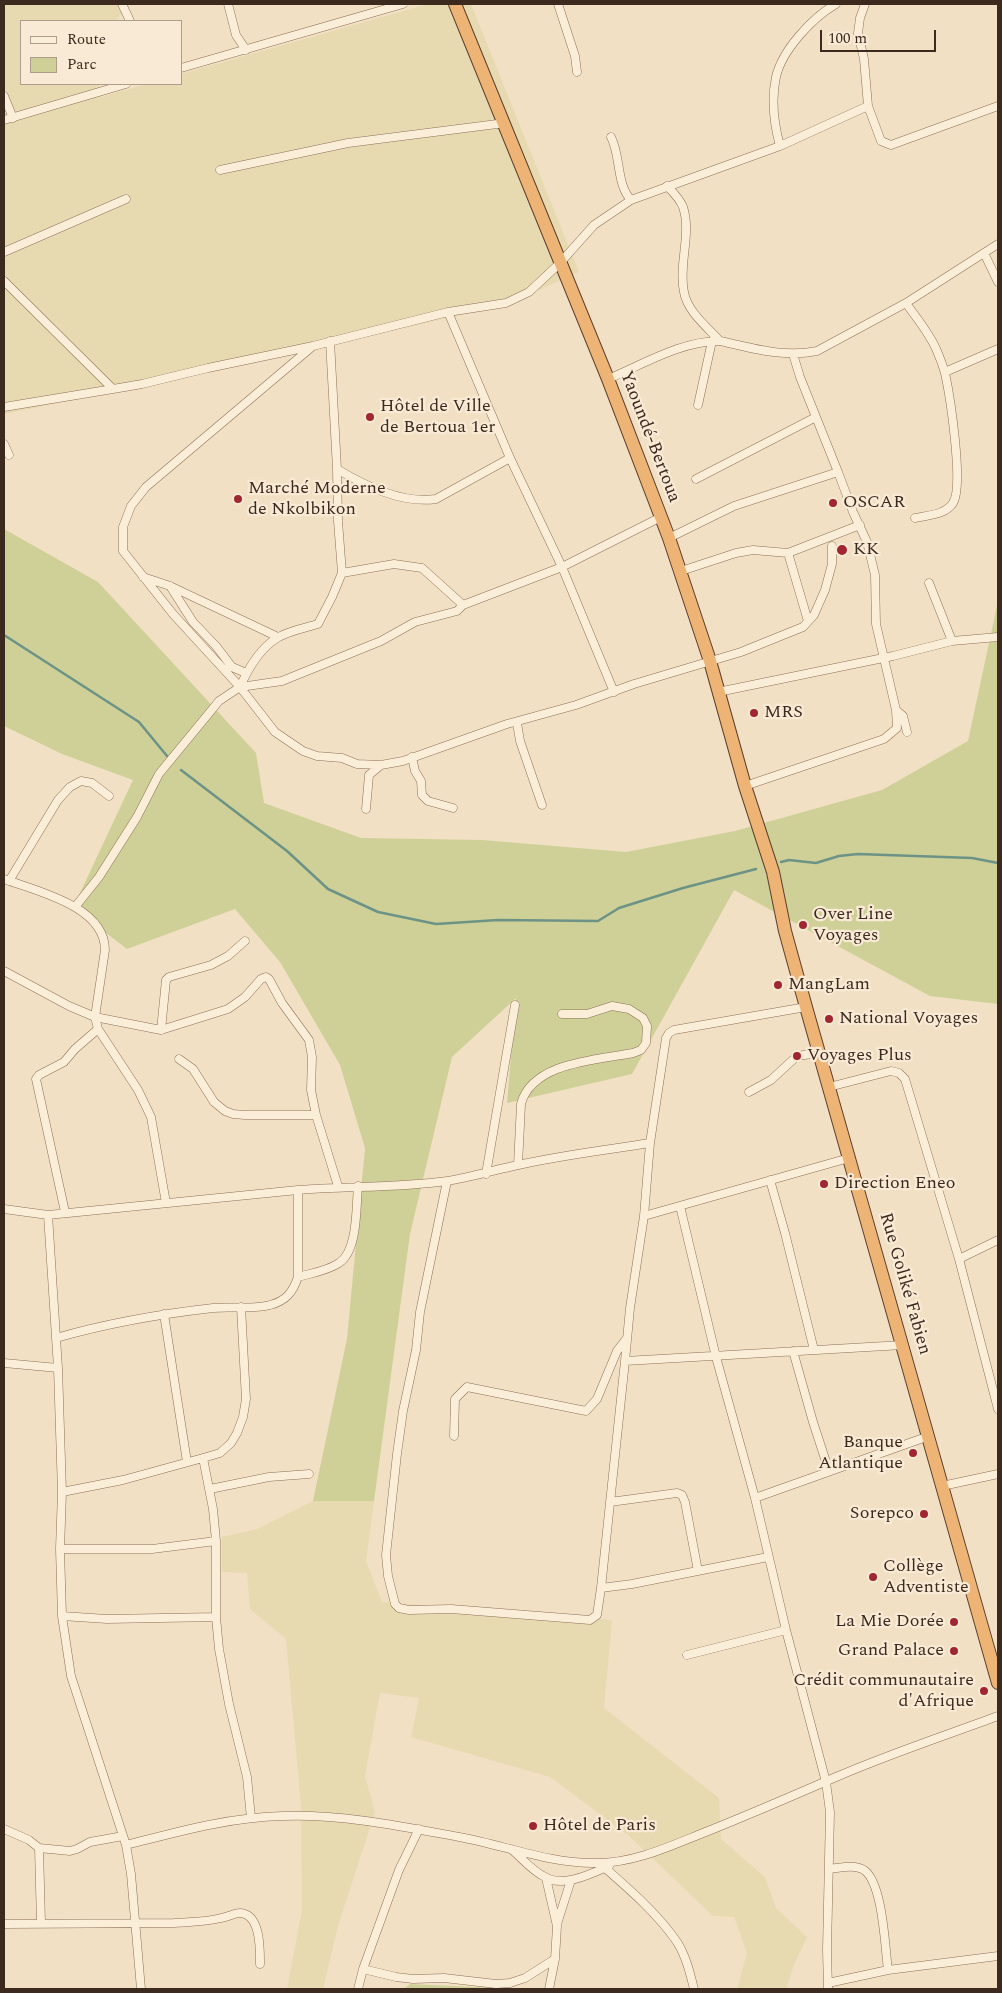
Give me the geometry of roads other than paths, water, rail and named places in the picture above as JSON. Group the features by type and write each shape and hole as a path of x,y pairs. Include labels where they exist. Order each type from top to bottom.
{"highway":[{"name":"Yaoundé-Bertoua","path":"455,4 505,122 560,264 608,379 669,538 710,661 746,786 774,872 777,895"},
{"name":"Rue Goliké Fabien","path":"777,895 806,1007 998,1683"}],"street":[{"path":"122,4 130,20"},
{"path":"228,4 236,35 246,50"},
{"path":"182,68 403,4"},
{"path":"558,4 575,56 577,72"},
{"path":"780,146 773,99 776,76 785,56 804,30 823,11 836,4"},
{"path":"865,4 858,26 864,59 868,106 881,141 892,145 998,106"},
{"path":"4,120 123,85"},
{"path":"4,96 13,118"},
{"path":"4,407 142,384 312,346 448,312 506,303 529,292 560,264 594,225 631,200 780,146 868,106"},
{"path":"220,170 348,143 505,122"},
{"path":"611,137 615,145 625,194 631,200"},
{"path":"667,186 683,207 685,222 682,274 684,292 688,303 716,341"},
{"path":"4,252 126,198"},
{"path":"608,379 691,344 716,341 768,352 793,354 817,351 906,303 998,244"},
{"path":"984,253 998,282"},
{"path":"4,281 113,389"},
{"path":"906,303 928,334 945,372 958,487 954,501 949,508 940,513 915,518"},
{"path":"448,312 510,458 562,567 614,692"},
{"path":"240,687 246,673 263,649 278,637 318,624 342,573 330,341"},
{"path":"698,405 716,341"},
{"path":"312,346 146,487 131,506 123,527 123,552 173,614 240,687 275,732 303,751 316,756 342,758 357,764 381,765 412,757 507,724 740,652 803,627 814,616 825,590 832,564 832,546"},
{"path":"945,372 998,349"},
{"path":"746,786 884,739 897,728 896,710 876,624 875,575 867,542 816,417 793,354"},
{"path":"696,479 816,417"},
{"path":"4,444 9,455"},
{"path":"337,469 365,486 426,500 436,499 510,458"},
{"path":"669,538 734,506 838,472"},
{"path":"75,907 99,877 137,817 159,774 219,701 240,687 282,681 382,641 415,622 457,611 463,605 562,567 661,517"},
{"path":"680,571 736,553 753,550 788,553 860,525"},
{"path":"788,553 808,621"},
{"path":"342,573 394,564 422,568 463,605"},
{"path":"144,577 170,586 278,637"},
{"path":"929,583 952,641"},
{"path":"170,586 193,622 216,646 232,667 246,673"},
{"path":"718,692 884,658 952,641 998,637"},
{"path":"896,710 903,716 907,732"},
{"path":"517,722 520,741 542,805"},
{"path":"412,757 415,771 421,781 422,795 428,801 453,808"},
{"path":"366,809 369,775 381,765"},
{"path":"109,796 92,783 81,781 70,787 58,800 6,880 54,896 75,907 84,913 101,932 105,944 95,1017 98,1029 138,1090 151,1117 166,1203"},
{"path":"161,1030 166,980 169,977 212,965 228,956 245,941"},
{"path":"4,971 68,1006 95,1017 161,1030 228,1009 245,997 261,979 266,977 309,1040 312,1057 311,1090 316,1115 338,1186"},
{"path":"486,1174 515,1005"},
{"path":"518,1165 523,1095 542,1076 565,1065 633,1053 641,1050 646,1043 647,1026 643,1018 629,1009 612,1006 587,1014 562,1014"},
{"path":"447,1181 420,1312 416,1350 396,1454 386,1555 388,1576 395,1604 402,1609 409,1610 451,1609 590,1620 597,1615 601,1588 627,1338 644,1216 650,1143 666,1038 674,1030 806,1007"},
{"path":"65,1212 36,1079 39,1075 64,1062 75,1049 98,1029"},
{"path":"749,1092 771,1080 797,1056 819,1053"},
{"path":"179,1059 193,1069 214,1102 225,1112 245,1115 316,1115"},
{"path":"829,1087 891,1071 899,1073 905,1079 958,1259 998,1409"},
{"path":"4,1210 48,1215 338,1186 408,1185 447,1181 486,1174 518,1165 650,1143"},
{"path":"644,1216 849,1158"},
{"path":"770,1180 814,1350"},
{"path":"298,1277 332,1267 341,1262 348,1254 353,1242 358,1186"},
{"path":"56,1338 91,1328 164,1314 216,1308 270,1305 285,1299 294,1289 298,1277 298,1190"},
{"path":"680,1206 716,1357 755,1498 786,1630 826,1782 830,1812 828,1986 888,1970 998,1956"},
{"path":"48,1215 58,1368 62,1492 60,1549 62,1616 71,1676 126,1845 131,1874 141,1989"},
{"path":"958,1259 998,1240"},
{"path":"62,1492 123,1480 203,1458 220,1453 231,1443 238,1433 246,1399 241,1307"},
{"path":"164,1314 187,1462"},
{"path":"454,1436 455,1399 467,1387 586,1411 597,1399 616,1351 627,1338"},
{"path":"626,1361 903,1345"},
{"path":"793,1352 829,1471"},
{"path":"4,1363 58,1368"},
{"path":"755,1498 929,1436"},
{"path":"203,1458 210,1489 216,1542 216,1617 228,1704 247,1777 251,1818"},
{"path":"210,1489 269,1477 309,1474"},
{"path":"942,1486 998,1474"},
{"path":"610,1502 677,1493 682,1496 685,1502 698,1571"},
{"path":"60,1549 137,1549 216,1542"},
{"path":"601,1588 632,1584 768,1557"},
{"path":"62,1616 107,1619 216,1617"},
{"path":"687,1655 786,1630"},
{"path":"126,1845 251,1818 321,1816 356,1819 419,1829 484,1841 511,1849 570,1861 597,1863 617,1861 665,1848 745,1817 826,1782 998,1716"},
{"path":"4,1829 28,1840 39,1848 70,1851 90,1842 123,1836"},
{"path":"358,1989 363,1969 399,1870 419,1829"},
{"path":"39,1848 41,1923"},
{"path":"511,1849 546,1878 559,1881 571,1880 605,1868 617,1861"},
{"path":"829,1869 855,1867 868,1874 874,1885 882,1918 888,1970"},
{"path":"605,1868 643,1903 677,1943 689,1970 694,1989"},
{"path":"546,1878 557,1926"},
{"path":"549,1989 557,1926 571,1880"},
{"path":"4,1924 202,1922 238,1913 246,1914 252,1919 257,1930 260,1964"},
{"path":"363,1969 396,1977 444,1978 496,1984 510,1983 525,1978 554,1959"}],"waterway":[{"path":"4,635 139,722 167,756"},
{"path":"181,770 287,851 328,889 378,912 436,924 498,920 598,921 619,908 683,888 756,869"},
{"path":"781,862 789,860 816,863 839,856 858,854 972,858 998,863"}],"place":[{"name":"Hôtel de Ville de Bertoua 1er","path":"370,417"},
{"name":"Marché Moderne de Nkolbikon","path":"238,499"},
{"name":"OSCAR","path":"833,503"},
{"name":"KK","path":"842,550"},
{"name":"MRS","path":"754,713"},
{"name":"Over Line Voyages","path":"803,925"},
{"name":"MangLam","path":"778,985"},
{"name":"National Voyages","path":"829,1019"},
{"name":"Voyages Plus","path":"797,1056"},
{"name":"Direction Eneo","path":"824,1184"},
{"name":"Banque Atlantique","path":"913,1453"},
{"name":"Sorepco","path":"924,1514"},
{"name":"Collège Adventiste","path":"873,1577"},
{"name":"La Mie Dorée","path":"954,1622"},
{"name":"Grand Palace","path":"954,1651"},
{"name":"Crédit communautaire d'Afrique","path":"984,1691"},
{"name":"Hôtel de Paris","path":"533,1826"}]}
